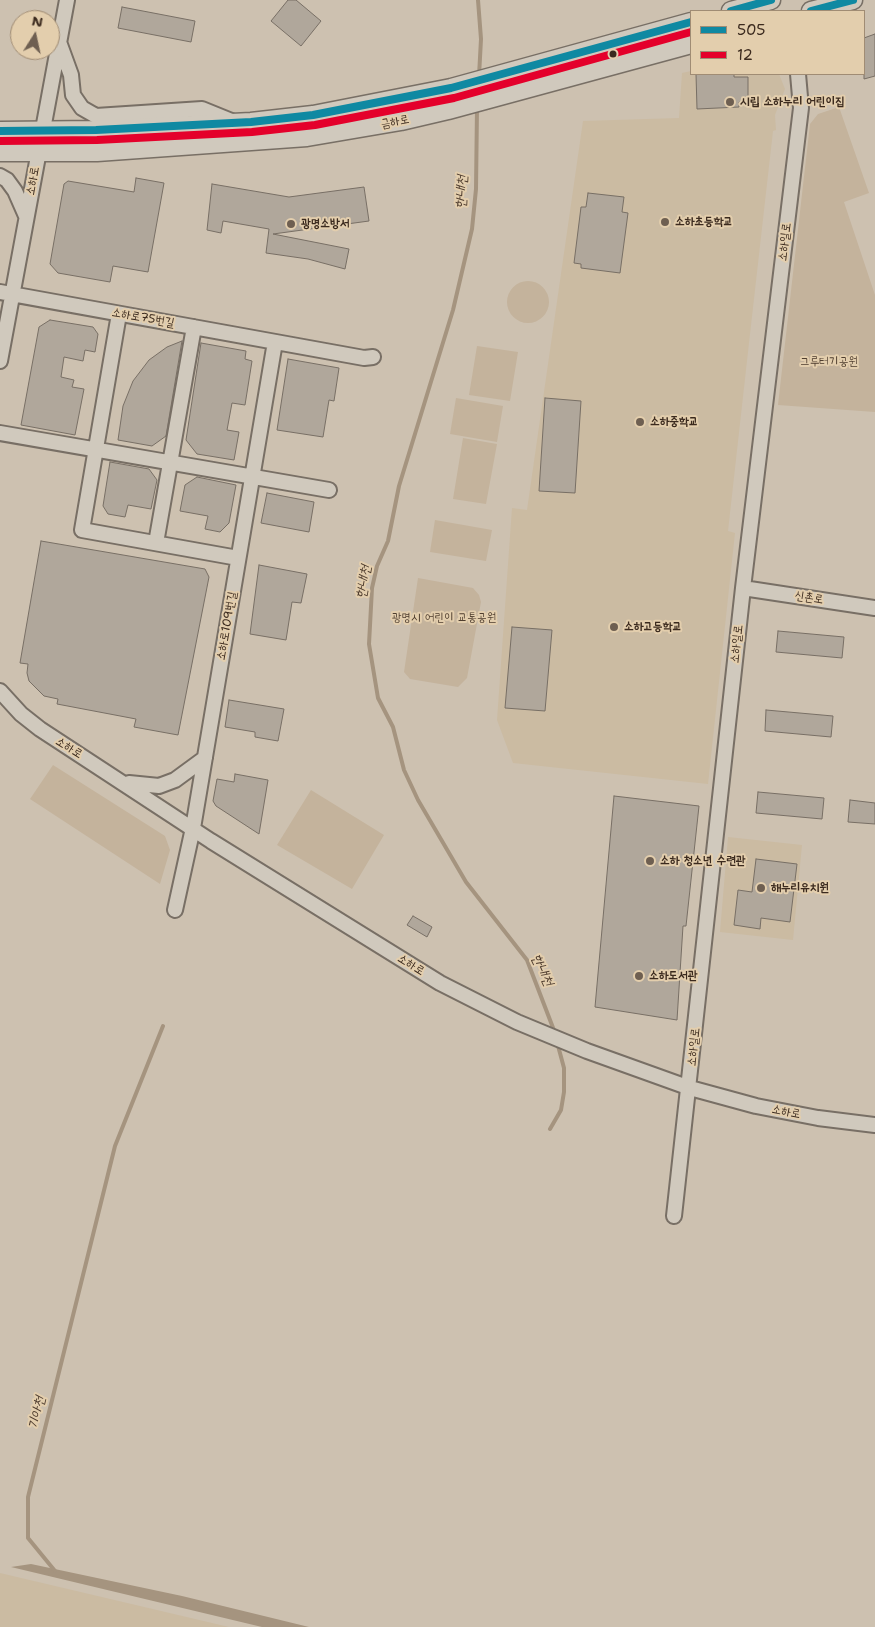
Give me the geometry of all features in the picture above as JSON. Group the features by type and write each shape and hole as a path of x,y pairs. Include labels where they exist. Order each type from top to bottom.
{"main road":[{"path":"735,10 772,0"},
{"path":"815,10 852,0"},
{"name":"금하로","path":"0,132 234,122 313,116 451,88 690,22"},
{"name":"금하로","path":"0,152 97,152 308,137 401,122 690,44"}],"street":[{"name":"소하로","path":"60,37 67,0"},
{"path":"60,45 71,75 73,95 82,108 96,116 202,109 234,122"},
{"name":"소하로","path":"0,361 6,293 26,217 56,60"},
{"name":"소하일로","path":"674,1216 690,1088 743,588 801,108 798,75"},
{"path":"0,176 7,180 16,191 26,217"},
{"name":"소하로75번길","path":"6,293 364,358 373,357"},
{"path":"119,314 82,530 238,558"},
{"path":"156,543 194,327"},
{"name":"소하로109번길","path":"175,910 193,828 275,342"},
{"path":"0,434 330,490"},
{"name":"신촌로","path":"743,588 875,608"},
{"name":"소하로","path":"0,691 21,714 40,729 193,828 440,982 517,1022 587,1051 690,1088 756,1106 818,1118 875,1124"},
{"path":"122,781 142,786 159,786 175,780 205,758"}],"shaded area":[{"path":"690,71 690,75 779,75 785,89 775,115 776,130 773,131 728,531 735,533 708,784 513,763 497,720 512,508 527,510 583,121 679,118 682,73"},
{"name":"해누리유치원","path":"728,837 802,845 793,940 720,932"},
{"path":"31,1564 182,1596 309,1627 262,1627 11,1567"},
{"path":"0,1573 229,1627 0,1627"}],"green space":[{"name":"그루터기공원","path":"839,107 869,193 844,202 875,295 875,412 778,405 810,124 818,114"},
{"path":"528,281 543,287 549,302 543,317 528,323 513,317 507,302 513,287"},
{"path":"477,346 518,352 510,401 469,395"},
{"path":"456,398 503,406 497,442 450,434"},
{"path":"463,438 497,444 486,504 453,499"},
{"path":"435,520 492,530 486,561 430,552"},
{"name":"광명시 어린이 교통공원","path":"418,578 473,588 479,595 481,602 467,678 458,687 410,679 404,672"},
{"path":"53,765 165,836 170,850 160,884 30,799"},
{"path":"311,790 384,835 352,889 277,845"}],"building":[{"path":"288,0 296,0 321,21 301,46 271,21"},
{"path":"122,7 195,21 191,42 118,28"},
{"path":"875,34 875,76 864,79 865,75 865,38"},
{"path":"696,75 748,77 748,102 739,102 739,107 697,109"},
{"path":"136,178 164,183 148,272 113,266 110,282 58,273 50,264 64,184 68,181 134,192"},
{"name":"광명소방서","path":"212,184 289,197 364,187 369,221 273,234 349,249 345,269 308,259 266,253 269,229 223,221 221,233 207,230"},
{"path":"588,193 624,197 622,212 628,213 620,273 581,268 581,264 574,263 581,207 586,207"},
{"path":"50,320 93,327 98,334 95,352 85,350 83,361 64,357 61,377 74,380 72,387 84,389 75,435 21,425 39,327"},
{"path":"182,341 166,436 152,446 118,440 123,406 133,381 149,360 167,347"},
{"path":"201,343 246,351 245,359 252,361 245,405 232,403 227,430 239,432 234,460 197,454 186,440"},
{"path":"288,359 339,368 334,401 329,400 323,437 277,430"},
{"path":"545,398 581,401 575,493 539,491"},
{"path":"110,462 149,469 157,480 151,509 128,505 125,517 108,514 103,506"},
{"path":"197,477 236,485 229,523 220,532 205,529 208,516 180,511 185,485"},
{"path":"267,493 314,502 309,532 261,523"},
{"path":"41,541 205,569 209,577 178,735 134,727 136,719 57,704 58,699 44,696 29,681 27,673 28,664 20,663"},
{"path":"259,565 307,574 301,603 292,602 286,640 250,634"},
{"path":"512,627 552,630 545,711 505,708"},
{"path":"778,631 844,637 842,658 776,652"},
{"path":"229,700 284,709 278,741 255,737 255,732 225,727"},
{"path":"766,710 833,716 831,737 765,731"},
{"path":"235,774 268,780 259,834 216,806 213,801 217,779 234,782"},
{"path":"758,792 824,798 822,819 756,813"},
{"path":"614,796 699,806 686,926 683,926 677,1020 595,1007"},
{"path":"850,800 875,803 875,824 848,822"},
{"path":"756,859 797,864 790,922 761,918 760,929 734,925 738,890 752,892"},
{"path":"413,916 432,927 427,937 407,925"}],"waterway":[{"name":"한내천","path":"478,0 481,39 479,76"},
{"name":"한내천","path":"477,108 476,189 472,229 453,310 399,486 388,541 377,566 372,588 369,644 378,698 393,727 404,770 418,800 466,882 527,960 555,1033"},
{"name":"기아천","path":"55,1571 28,1538 28,1497 115,1146 163,1026"},
{"name":"한내천","path":"550,1129 561,1110 564,1092 564,1068 557,1042"}],"transit line":[{"name":"505","path":"735,10 771,0"},
{"name":"505","path":"815,10 853,0"},
{"name":"505","path":"0,131 96,130 251,122 313,115 451,88 690,22"},
{"name":"12","path":"0,141 97,140 252,132 315,125 454,98 690,32"}],"place":[{"name":"시립 소하누리 어린이집","path":"730,102"},
{"name":"소하초등학교","path":"665,222"},
{"name":"광명소방서","path":"291,224"},
{"name":"소하중학교","path":"640,422"},
{"name":"소하고등학교","path":"614,627"},
{"name":"소하 청소년 수련관","path":"650,861"},
{"name":"해누리유치원","path":"761,888"},
{"name":"소하도서관","path":"639,976"}]}
